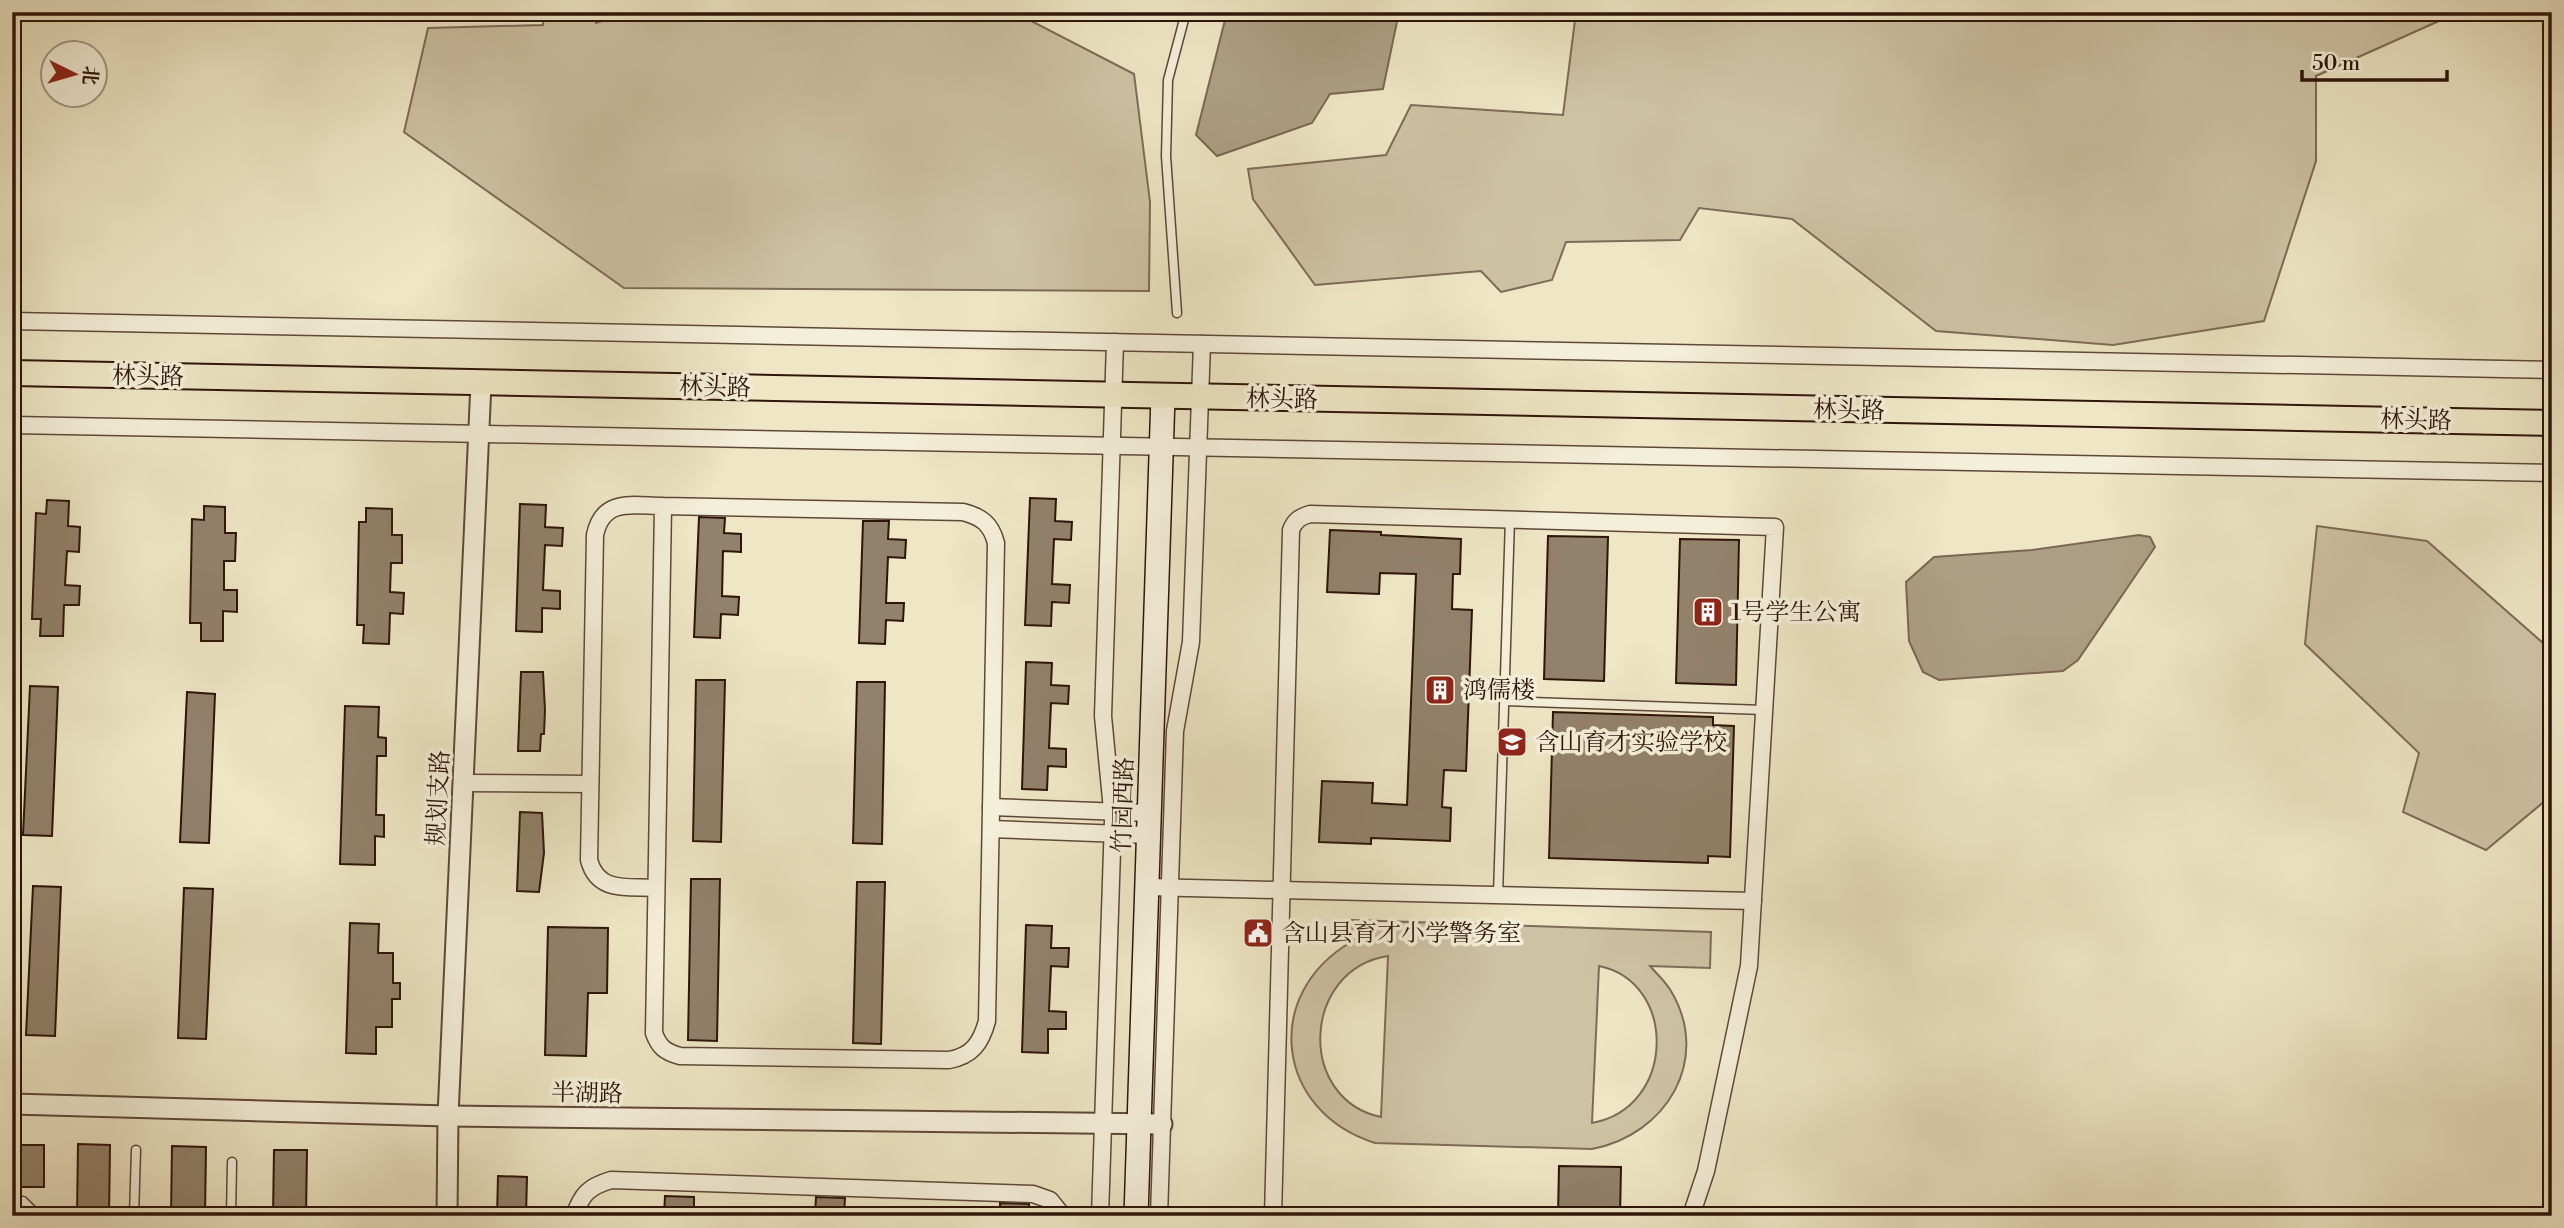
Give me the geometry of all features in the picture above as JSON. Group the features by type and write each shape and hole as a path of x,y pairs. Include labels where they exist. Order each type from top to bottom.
{"main road":[{"name":"林头路","path":"12,373 2552,423"},
{"name":"竹园西路","path":"1136,1216 1163,396"}],"street":[{"path":"12,321 2552,370"},
{"path":"1100,1216 1113,834 1103,716 1115,342"},
{"path":"1159,1216 1175,731 1191,642 1202,344"},
{"name":"规划支路","path":"447,1216 448,1116 481,383"},
{"path":"12,425 2552,473"},
{"path":"656,888 610,886 592,872 589,860 595,535 603,514 612,508 624,506 663,506 963,512 985,520 993,531 996,543 987,1021 976,1048 956,1059 680,1056 667,1053 658,1045 654,1032 663,506"},
{"path":"1273,1216 1291,530 1294,522 1310,514 1775,527 1749,966 1706,1171 1691,1216"},
{"path":"463,783 590,784"},
{"path":"991,807 1112,811 1149,824"},
{"path":"991,829 1113,834 1149,824"},
{"path":"1147,887 1753,901"},
{"name":"半湖路","path":"12,1104 448,1116 1162,1124"},
{"path":"574,1216 581,1198 595,1185 611,1180 1033,1194 1050,1200 1063,1216"}],"lane":[{"path":"1177,313 1166,156 1168,80 1186,12"},
{"path":"1498,895 1510,519"},
{"path":"1504,701 1765,710"},
{"path":"134,1216 136,1150"},
{"path":"231,1216 232,1162"},
{"path":"12,1201 23,1201 37,1216"}],"shaded area":[{"path":"543,12 594,12 596,23 630,12 1014,12 1134,74 1150,202 1149,291 624,288 404,132 428,28 543,25"},
{"path":"1227,12 1399,12 1383,89 1330,94 1312,123 1217,156 1196,135"},
{"path":"1576,12 2459,12 2316,76 2316,161 2264,321 2113,345 1936,331 1792,219 1699,208 1680,240 1566,242 1552,280 1501,292 1481,271 1315,285 1253,199 1248,169 1386,155 1411,105 1563,115"},
{"path":"2317,526 2427,541 2552,651 2552,795 2486,850 2403,812 2419,753 2305,644"},
{"path":"2139,535 2150,537 2155,547 2078,660 2063,671 1939,680 1923,672 1909,641 1906,582 1934,557 2032,550"},
{"path":"1352,920 1711,932 1710,968 1650,966 1671,991 1682,1017 1686,1043 1684,1068 1675,1091 1660,1111 1641,1128 1618,1141 1592,1149 1375,1143 1342,1128 1317,1106 1300,1080 1292,1051 1293,1021 1303,991 1322,965 1351,942","holes":["1388,956 1381,1117 1353,1105 1334,1086 1323,1062 1320,1035 1326,1008 1339,984 1360,966","1599,966 1625,977 1643,995 1654,1019 1657,1045 1652,1071 1640,1094 1620,1113 1592,1123"]}],"building":[{"path":"1030,498 1056,499 1055,521 1072,522 1071,540 1054,539 1052,584 1070,585 1069,603 1052,602 1051,626 1025,625"},
{"path":"47,500 69,501 68,526 80,527 79,552 67,551 65,585 80,586 79,605 64,605 63,636 40,636 41,619 32,619 36,513 46,514"},
{"path":"520,504 546,505 545,527 563,528 562,546 545,545 543,590 560,591 560,609 542,608 542,632 516,631"},
{"path":"204,506 225,507 225,533 236,533 235,561 224,561 224,590 237,590 237,612 223,611 223,641 201,641 201,623 190,623 192,519 204,520"},
{"path":"366,508 392,509 392,535 402,535 402,563 391,563 390,592 404,593 403,614 390,613 389,644 363,643 364,625 357,625 359,522 366,522"},
{"path":"699,517 725,518 724,533 741,534 741,552 723,551 722,596 739,597 738,615 721,614 720,638 694,637"},
{"path":"863,521 889,521 888,539 906,540 905,558 888,557 886,603 904,603 903,621 886,620 885,644 859,643"},
{"name":"鸿儒楼","path":"1330,530 1461,539 1460,574 1453,574 1452,609 1472,610 1466,771 1444,770 1442,807 1451,808 1450,841 1371,838 1371,844 1319,842 1322,781 1373,783 1372,803 1407,805 1416,574 1380,573 1379,594 1327,592"},
{"path":"1548,536 1608,537 1604,681 1544,679"},
{"name":"1号学生公寓","path":"1680,539 1739,540 1736,685 1676,683"},
{"path":"1026,662 1052,663 1051,685 1069,686 1068,704 1051,703 1049,748 1066,749 1066,767 1048,766 1047,790 1022,789"},
{"path":"521,672 543,672 545,710 540,751 518,751"},
{"path":"696,680 725,680 721,842 693,841"},
{"path":"857,682 885,682 882,844 853,843"},
{"path":"30,686 58,687 52,836 23,835"},
{"path":"187,692 215,694 209,843 180,842"},
{"path":"345,706 379,707 378,737 386,738 386,756 377,756 376,815 384,815 384,837 375,836 375,865 340,864"},
{"path":"1553,712 1713,717 1713,725 1734,726 1730,857 1708,856 1708,863 1549,858"},
{"path":"520,812 542,813 544,853 539,892 517,891"},
{"path":"691,879 720,879 717,1041 688,1040"},
{"path":"857,882 885,882 881,1044 853,1043"},
{"path":"33,886 61,887 55,1036 26,1035"},
{"path":"184,888 213,889 206,1039 178,1038"},
{"name":"含山县育才小学警务室","path":"1251,920 1265,921 1265,945 1250,944"},
{"path":"350,923 379,924 378,953 393,953 393,983 400,983 400,999 392,999 392,1027 376,1027 376,1054 346,1053"},
{"path":"1026,925 1052,926 1051,948 1069,948 1068,967 1051,966 1049,1011 1066,1012 1066,1029 1048,1029 1048,1053 1022,1052"},
{"path":"548,927 608,928 607,993 588,993 586,1056 545,1055"},
{"path":"78,1144 110,1145 109,1216 77,1216"},
{"path":"12,1145 44,1145 44,1187 12,1187"},
{"path":"172,1146 206,1147 205,1216 171,1216"},
{"path":"274,1150 307,1150 306,1216 273,1216"},
{"path":"1559,1166 1621,1167 1620,1216 1558,1216"},
{"path":"498,1176 527,1177 526,1216 497,1216"},
{"path":"665,1196 694,1197 694,1216 664,1216"},
{"path":"816,1197 845,1198 844,1216 815,1216"},
{"path":"1000,1203 1029,1204 1029,1216 1000,1216"}],"place":[{"name":"1号学生公寓","path":"1708,612"},
{"name":"鸿儒楼","path":"1440,690"},
{"name":"含山育才实验学校","path":"1512,742"},
{"name":"含山县育才小学警务室","path":"1258,933"}]}
